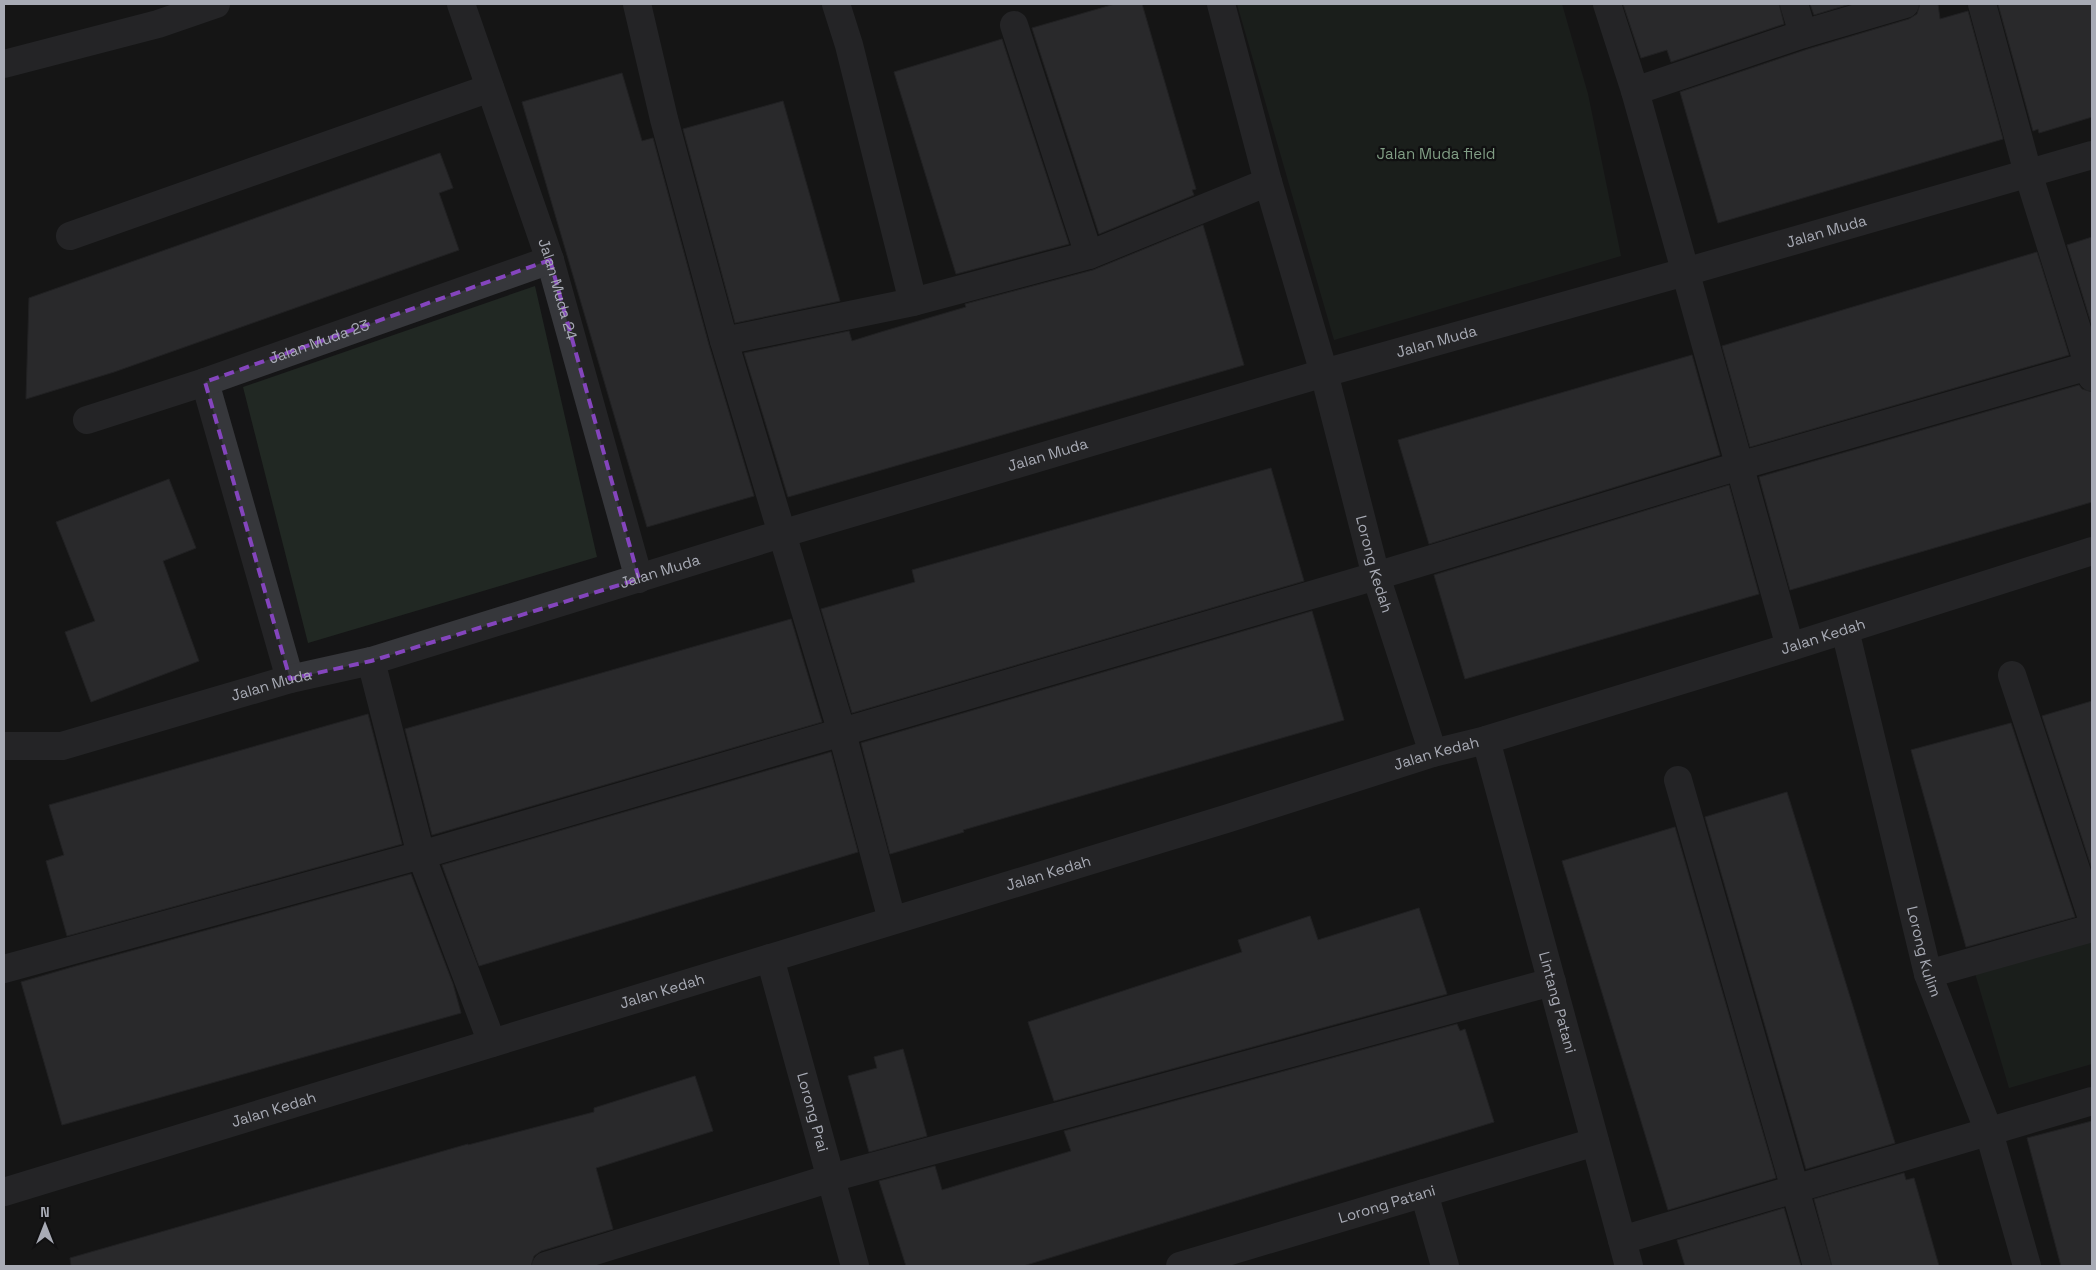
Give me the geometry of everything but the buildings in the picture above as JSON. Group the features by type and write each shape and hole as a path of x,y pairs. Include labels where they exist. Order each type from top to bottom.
{"street":[{"path":"4,64 158,24 216,4"},
{"name":"Jalan Muda 24","path":"461,4 550,260 639,579"},
{"path":"637,4 664,119 724,342 842,733 892,920"},
{"path":"836,4 849,45 913,302"},
{"name":"Lorong Kedah","path":"1221,4 1268,182 1324,373 1376,576 1433,753"},
{"path":"1607,4 1635,92 1790,647"},
{"path":"1794,4 1803,34"},
{"path":"1635,92 1803,34 1905,4"},
{"path":"4,969 421,855 1376,576 1738,466 2091,370 2028,173 1982,4"},
{"path":"1014,25 1089,255"},
{"path":"70,236 490,88"},
{"name":"Jalan Muda","path":"4,746 62,746 290,679 372,661 781,534 1324,373 1686,272 2092,155"},
{"path":"724,342 913,302 1089,255 1268,182"},
{"name":"Jalan Muda 23","path":"87,420 205,382 550,260"},
{"path":"205,382 290,679"},
{"name":"Jalan Kedah","path":"4,1192 1238,816 1433,753 1486,740 1790,647 2092,551"},
{"name":"Lorong Kulim","path":"1845,630 1928,974 1989,1132 2027,1266"},
{"path":"372,661 421,855 492,1043"},
{"path":"2012,675 2092,918"},
{"name":"Lintang Patani","path":"1486,740 1629,1266"},
{"path":"1678,780 1817,1266"},
{"path":"1928,974 2092,928"},
{"name":"Lorong Prai","path":"770,958 855,1266"},
{"path":"546,1266 575,1262 831,1178 1552,982"},
{"path":"1622,1240 2092,1101"},
{"name":"Lorong Patani","path":"1180,1266 1249,1256 1424,1193 1595,1142"},
{"path":"1424,1193 1445,1266"}],"highlighted area":[{"path":"550,260 639,579 371,661 290,679 205,382"}],"green space":[{"name":"Jalan Muda field","path":"1237,4 1562,4 1588,94 1621,256 1334,340"},
{"path":"535,286 597,557 308,643 243,387"},
{"path":"2092,917 2092,1064 2009,1088 1969,953"}]}
